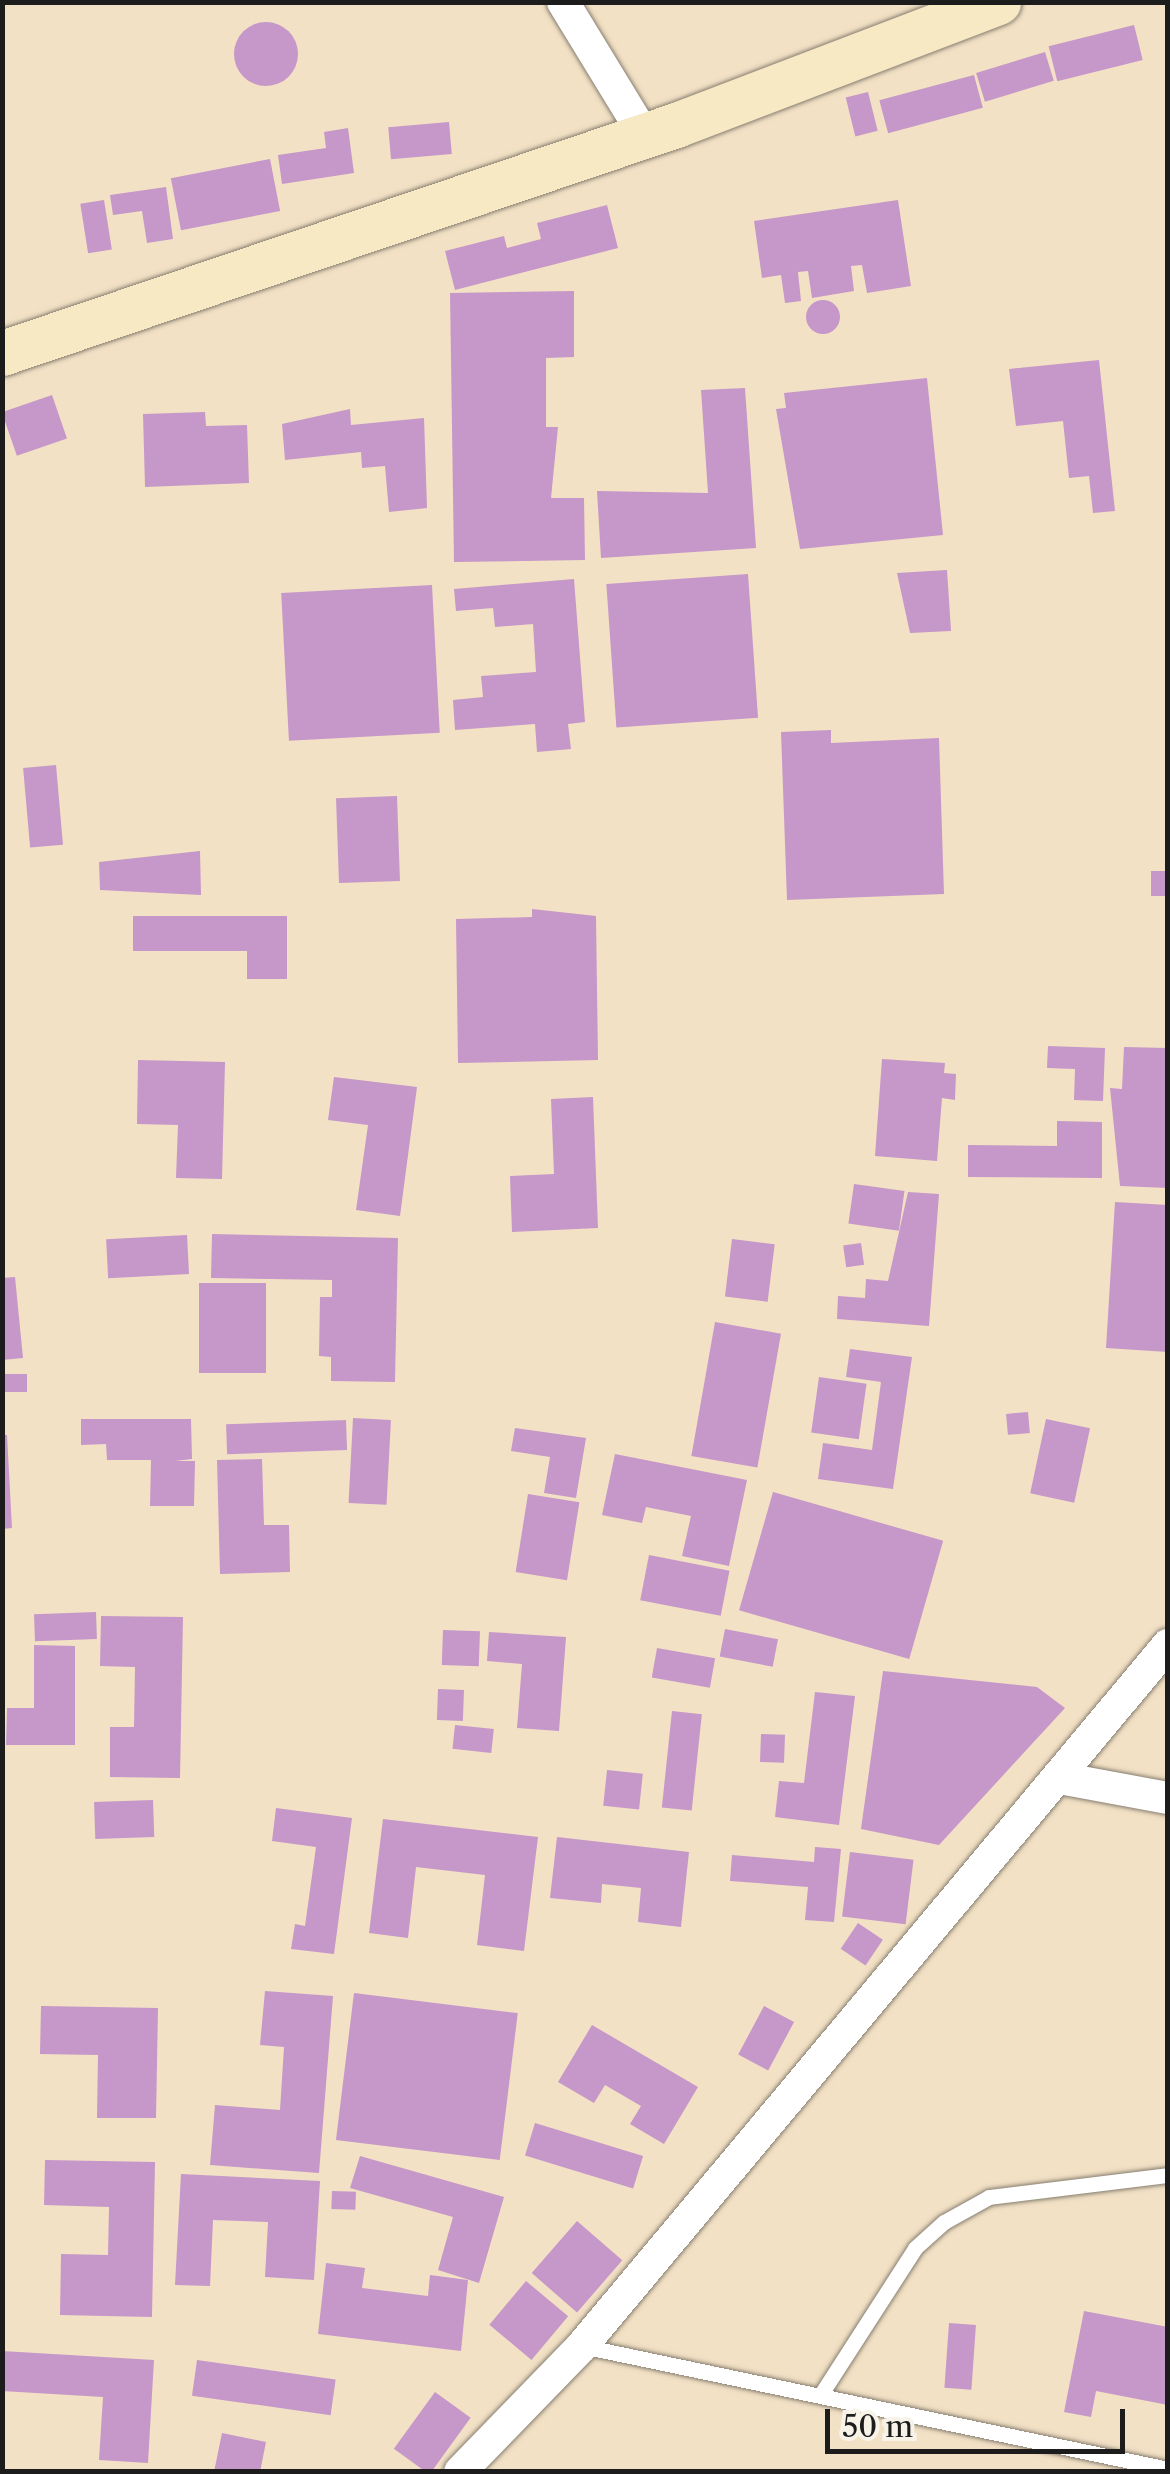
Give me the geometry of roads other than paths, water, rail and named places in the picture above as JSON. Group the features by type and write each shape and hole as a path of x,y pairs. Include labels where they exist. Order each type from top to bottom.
{"main road":[{"path":"2,353 643,133 998,2"}],"street":[{"path":"563,2 643,133"},
{"path":"460,2472 582,2346 1168,1645"},
{"path":"1060,1778 1168,1798"}],"lane":[{"path":"823,2391 915,2248 944,2222 989,2198 1168,2175"},
{"path":"582,2346 823,2391 1168,2469"}]}
